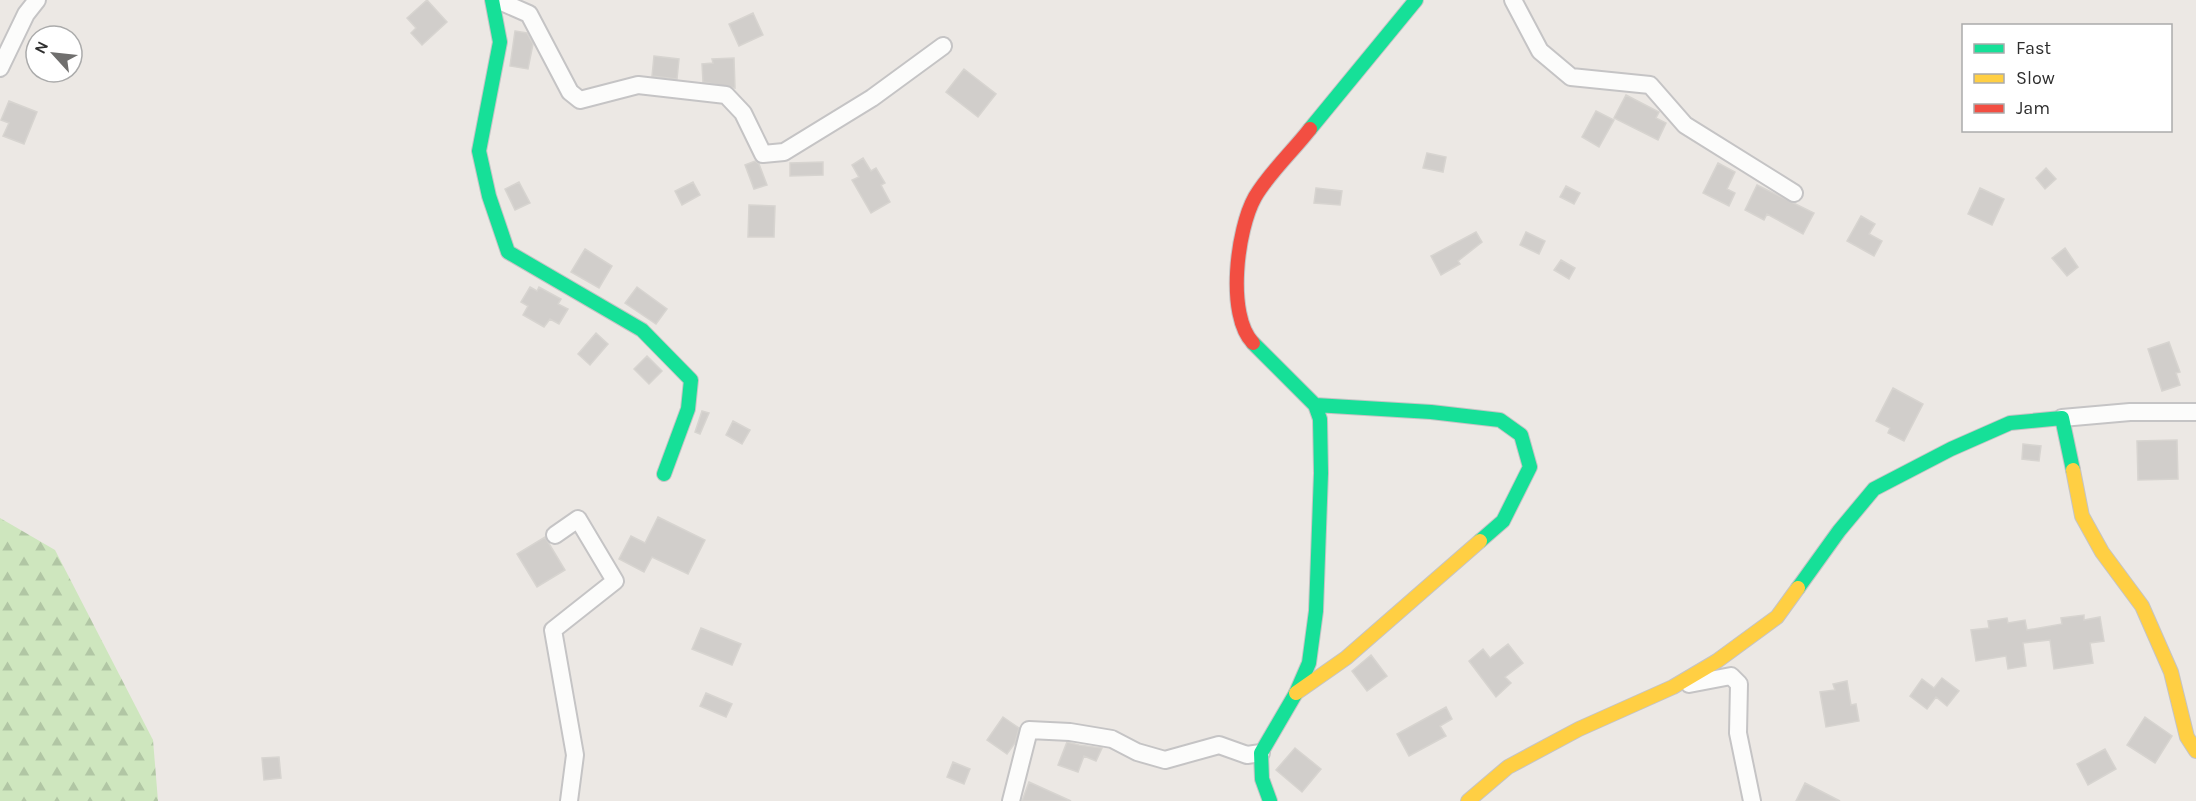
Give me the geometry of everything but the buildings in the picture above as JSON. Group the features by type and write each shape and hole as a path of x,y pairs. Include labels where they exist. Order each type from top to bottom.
{"street":[{"path":"0,68 26,14 37,0"},
{"path":"492,0 500,42 479,151 489,196 508,252 642,330 691,380 688,409 664,474"},
{"path":"497,0 529,14 570,92 580,100 638,85 726,95 743,113 763,154 784,152 872,98 943,46"},
{"path":"1270,801 1262,779 1261,753 1296,693 1309,663 1316,611 1321,473 1320,419 1315,405 1300,393 1248,338 1236,302 1242,231 1256,197 1416,0"},
{"path":"1513,0 1539,51 1571,77 1650,85 1685,125 1794,193"},
{"path":"1296,693 1346,658 1503,521 1530,467 1521,435 1500,420 1431,412 1315,405"},
{"path":"1468,801 1508,767 1579,729 1673,687 1717,661 1777,617 1839,531 1874,489 1952,449 2010,423 2130,412 2196,412"},
{"path":"2062,418 2082,516 2102,552 2142,606 2171,672 2187,737 2196,751"},
{"path":"555,534 578,519 615,581 553,630 576,755 569,801"},
{"path":"1673,687 1731,676 1738,684 1738,733 1752,801"},
{"path":"1011,801 1029,730 1070,732 1112,739 1137,752 1166,760 1219,745 1246,754 1261,753"}],"green space":[{"path":"0,518 55,550 153,740 158,801 0,801"}],"traffic: fast":[{"path":"492,0 500,42 479,151 489,196 508,252 642,330 691,380 688,409 664,474"},
{"path":"1310,129 1416,0"},
{"path":"1253,343 1315,405 1320,419 1321,473 1316,611 1309,663 1296,693 1261,753 1262,779 1270,801"},
{"path":"1315,405 1431,412 1500,420 1521,435 1530,467 1503,521 1480,541"},
{"path":"1798,588 1839,531 1874,489 1951,449 2010,423 2062,418 2073,470"}],"traffic: slow":[{"path":"2073,470 2082,516 2102,552 2142,606 2171,672 2187,737 2196,751"},
{"path":"1296,693 1346,658 1480,541"},
{"path":"1468,801 1508,767 1579,729 1673,687 1717,661 1777,617 1798,588"}],"traffic: jam":[{"path":"1253,343 1239,313 1237,293 1237,271 1243,229 1255,197 1261,188 1310,129"}]}
